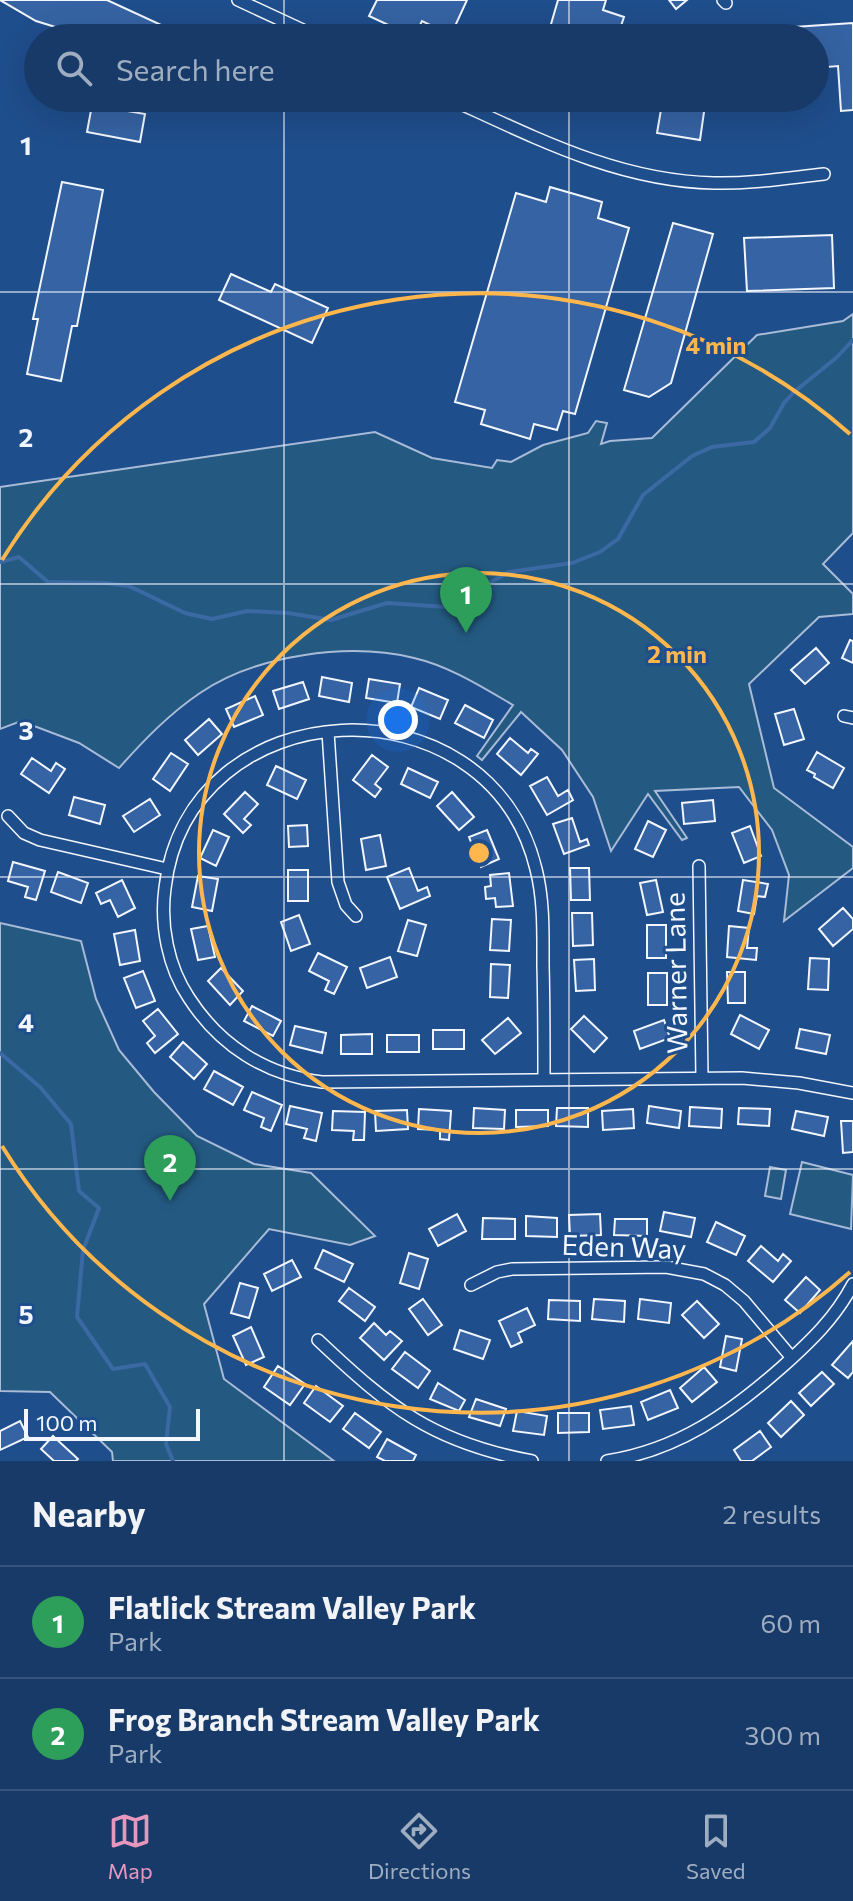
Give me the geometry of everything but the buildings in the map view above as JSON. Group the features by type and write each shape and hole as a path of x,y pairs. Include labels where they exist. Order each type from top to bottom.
{"street":[{"path":"238,0 290,24"},
{"path":"480,112 592,161 653,177 716,183 757,182 824,174"},
{"path":"328,732 338,882 346,905 356,916"},
{"path":"544,1080 541,894 533,856 502,797 470,767 427,742 379,732 328,732 286,740 264,748 225,774 204,794 177,837 167,869 163,911 175,971 208,1024 247,1057 283,1074 322,1082 771,1079 853,1093"},
{"path":"8,816 24,833 40,840 167,869"},
{"name":"Warner Lane","path":"699,866 702,1078"},
{"name":"Eden Way","path":"471,1285 497,1272 512,1269 666,1267 691,1270 715,1279 735,1292 792,1358"},
{"path":"607,1461 652,1451 706,1427 731,1411 828,1323 853,1284"},
{"path":"318,1340 384,1400 433,1430 476,1448 532,1461"}],"shaded area":[{"path":"853,314 853,533 823,564 853,594 853,614 819,617 749,684 774,788 853,847 853,868 784,921 789,875 772,830 739,787 655,791 687,838 682,840 648,794 611,851 593,797 562,750 521,712 482,760 477,756 513,705 453,672 414,658 361,651 332,652 303,655 248,669 189,701 157,728 119,768 79,743 21,721 0,729 0,487 375,432 432,458 492,468 497,460 511,462 543,445 588,433 596,421 607,423 601,444 652,438 757,335 843,321"},
{"path":"0,923 81,941 96,999 119,1050 197,1136 254,1164 311,1173 375,1236 350,1245 269,1229 204,1304 224,1379 334,1461 113,1461 112,1452 50,1392 0,1391"},
{"path":"802,1162 853,1175 851,1229 790,1214"},
{"path":"770,1167 786,1170 781,1199 765,1196"}],"waterway":[{"path":"0,562 19,557 48,582 129,586 185,613 212,619 247,611 331,620 387,603 446,607 509,572 572,563 600,552 618,539 643,495 692,456 712,447 754,442 770,428 794,392 853,340"},
{"path":"0,1053 40,1087 71,1124 79,1191 99,1208 83,1250 77,1317 113,1369 145,1364 170,1407 166,1444 173,1461"}],"place":[{"name":"Flatlick Stream Valley Park","path":"466,633"},
{"name":"Frog Branch Stream Valley Park","path":"170,1201"}]}
